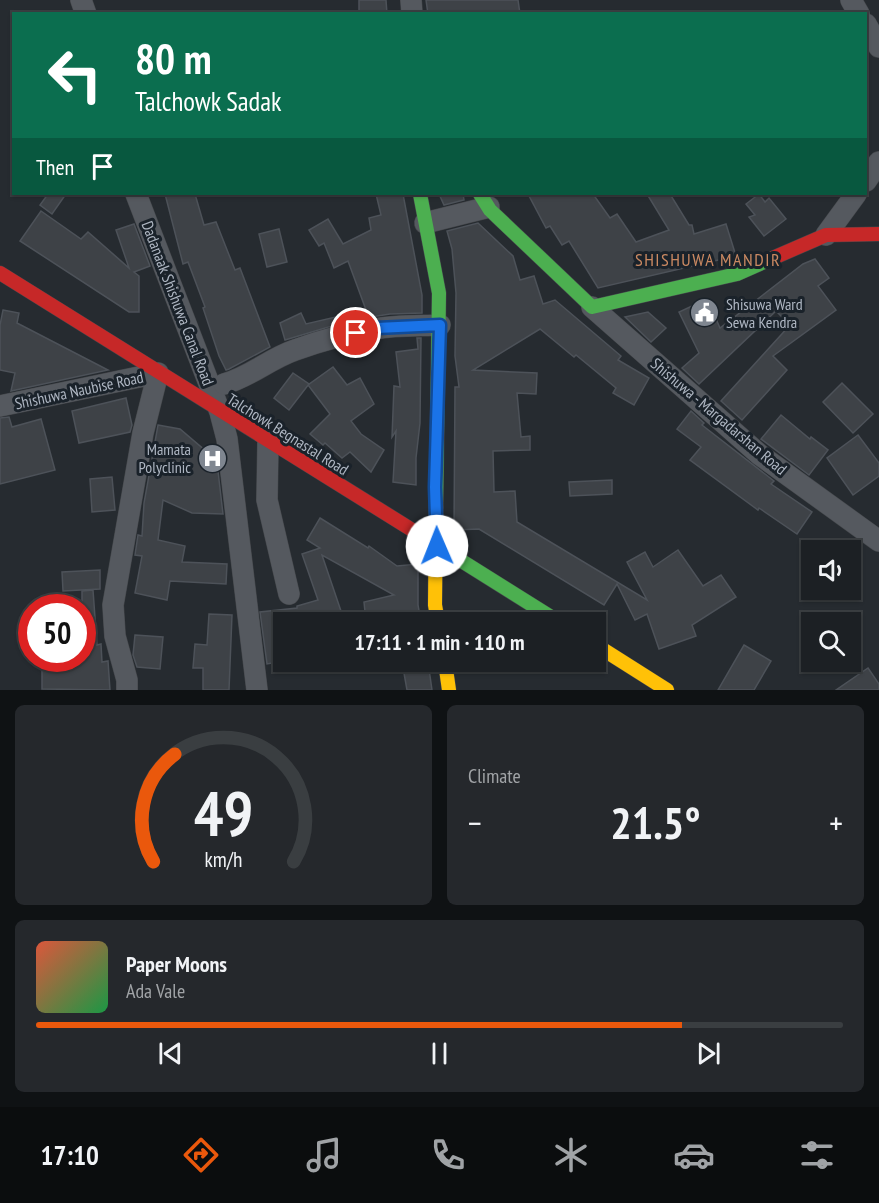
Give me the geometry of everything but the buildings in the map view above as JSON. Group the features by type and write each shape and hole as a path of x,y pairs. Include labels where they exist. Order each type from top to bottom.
{"main road":[{"path":"420,195 439,293 435,487 436,612"},
{"path":"484,200 592,307 737,274 826,235 879,234"},
{"name":"Talchowk Begnastal Road","path":"0,273 227,417 543,612"},
{"path":"606,651 667,690"},
{"path":"446,672 449,690"}],"street":[{"path":"867,26 879,47"},
{"path":"867,180 879,162"},
{"name":"Dadanaak Shishuwa Canal Road","path":"136,195 227,417"},
{"path":"151,195 186,293 224,384 227,439 257,690"},
{"path":"826,235 855,195"},
{"path":"425,223 484,200"},
{"name":"Shishuwa - Margadarshan Road","path":"592,307 760,455 879,541"},
{"path":"224,384 238,380 271,360 334,338 377,328 440,325"},
{"path":"127,690 127,680 115,636 113,605 143,433 158,373"},
{"name":"Shishuwa Naubise Road","path":"0,406 158,373"},
{"path":"268,441 267,500 289,594"}],"traffic: fast":[{"path":"420,195 439,293 436,507"},
{"path":"481,195 490,210 592,307 737,274 773,258"},
{"path":"425,538 543,612"}],"traffic: slow":[{"path":"436,507 436,612"},
{"path":"606,651 667,690"},
{"path":"446,672 449,690"}],"traffic: jam":[{"path":"773,258 826,235 879,234"},
{"path":"0,273 425,538"}],"place":[{"name":"Shisuwa Ward Sewa Kendra","path":"705,313"},
{"name":"Mamata Polyclinic","path":"212,458"}],"district":[{"name":"SHISHUWA MANDIR","path":"708,260"}],"route":[{"path":"356,333 377,328 440,325 435,487 437,546"}]}
